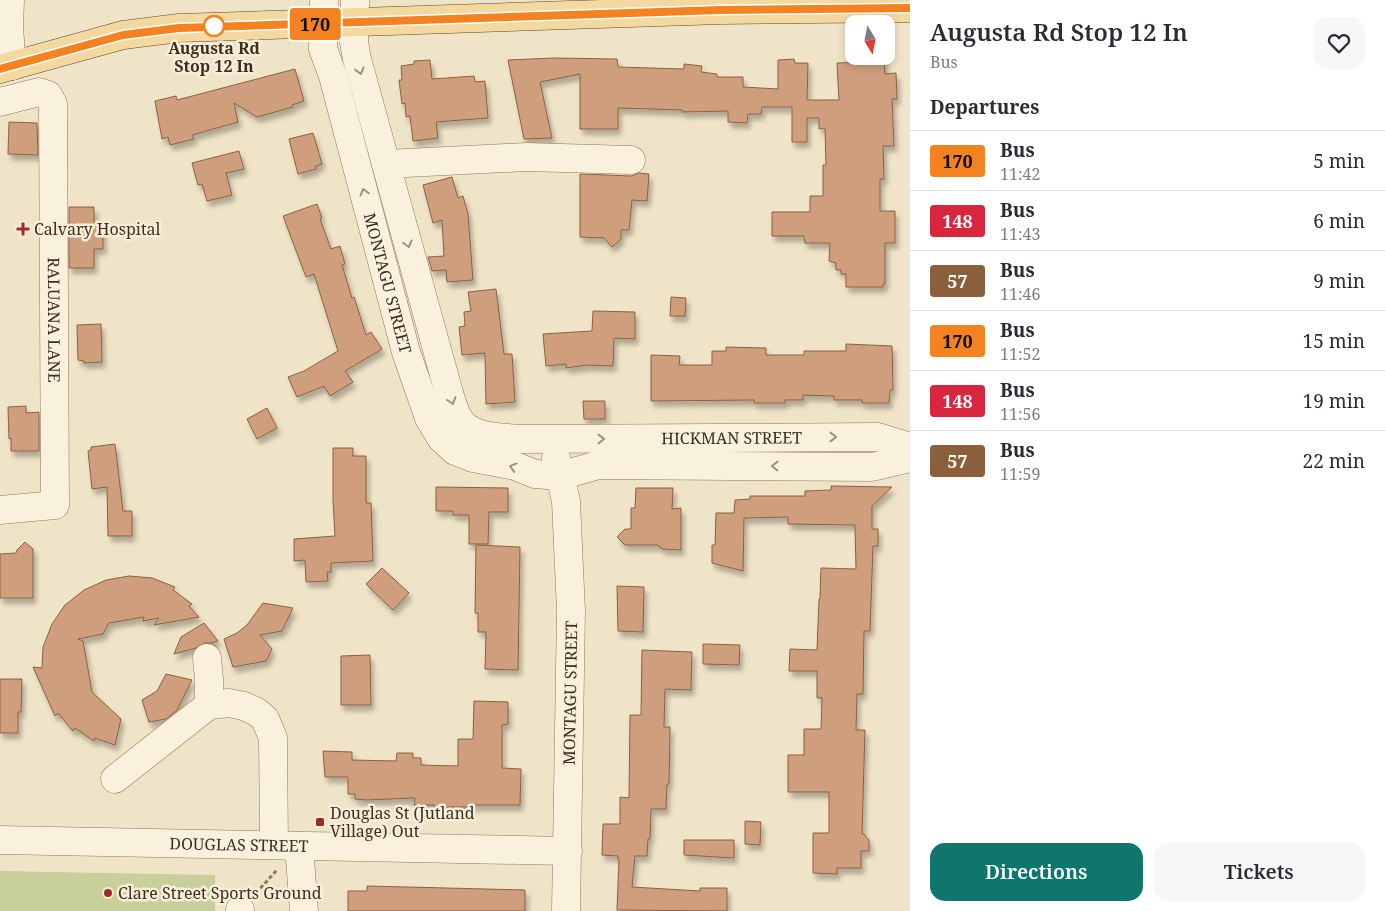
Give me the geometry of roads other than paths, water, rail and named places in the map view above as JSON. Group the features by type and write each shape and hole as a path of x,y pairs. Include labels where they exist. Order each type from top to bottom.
{"main road":[{"path":"6,68 123,35 179,28 234,25 324,12 734,5 910,8"}],"street":[{"path":"6,68 10,0"},
{"name":"MONTAGU STREET","path":"355,11 354,42 357,59 449,393 461,423 472,431 486,435 520,439 552,439 566,501 571,611 566,911"},
{"name":"MONTAGU STREET","path":"324,12 323,49 335,86 406,352 429,418 441,438 455,451 482,460 515,466 535,474 560,476"},
{"name":"RALUANA LANE","path":"0,102 39,92 48,95 53,104 55,505 0,510"},
{"path":"386,164 526,157 631,160"},
{"name":"HICKMAN STREET","path":"552,439 878,437 910,447"},
{"name":"HICKMAN STREET","path":"560,476 598,465 872,467 910,458"},
{"path":"207,658 209,705"},
{"path":"115,779 209,705 229,703 244,706 257,712 265,719 273,738 287,846 304,911"},
{"name":"DOUGLAS STREET","path":"0,840 568,851"}],"place":[{"name":"Augusta Rd Stop 12 In","path":"214,26"},
{"name":"Calvary Hospital","path":"23,229"},
{"name":"Douglas St (Jutland Village) Out","path":"320,822"},
{"name":"Clare Street Sports Ground","path":"108,893"}]}
